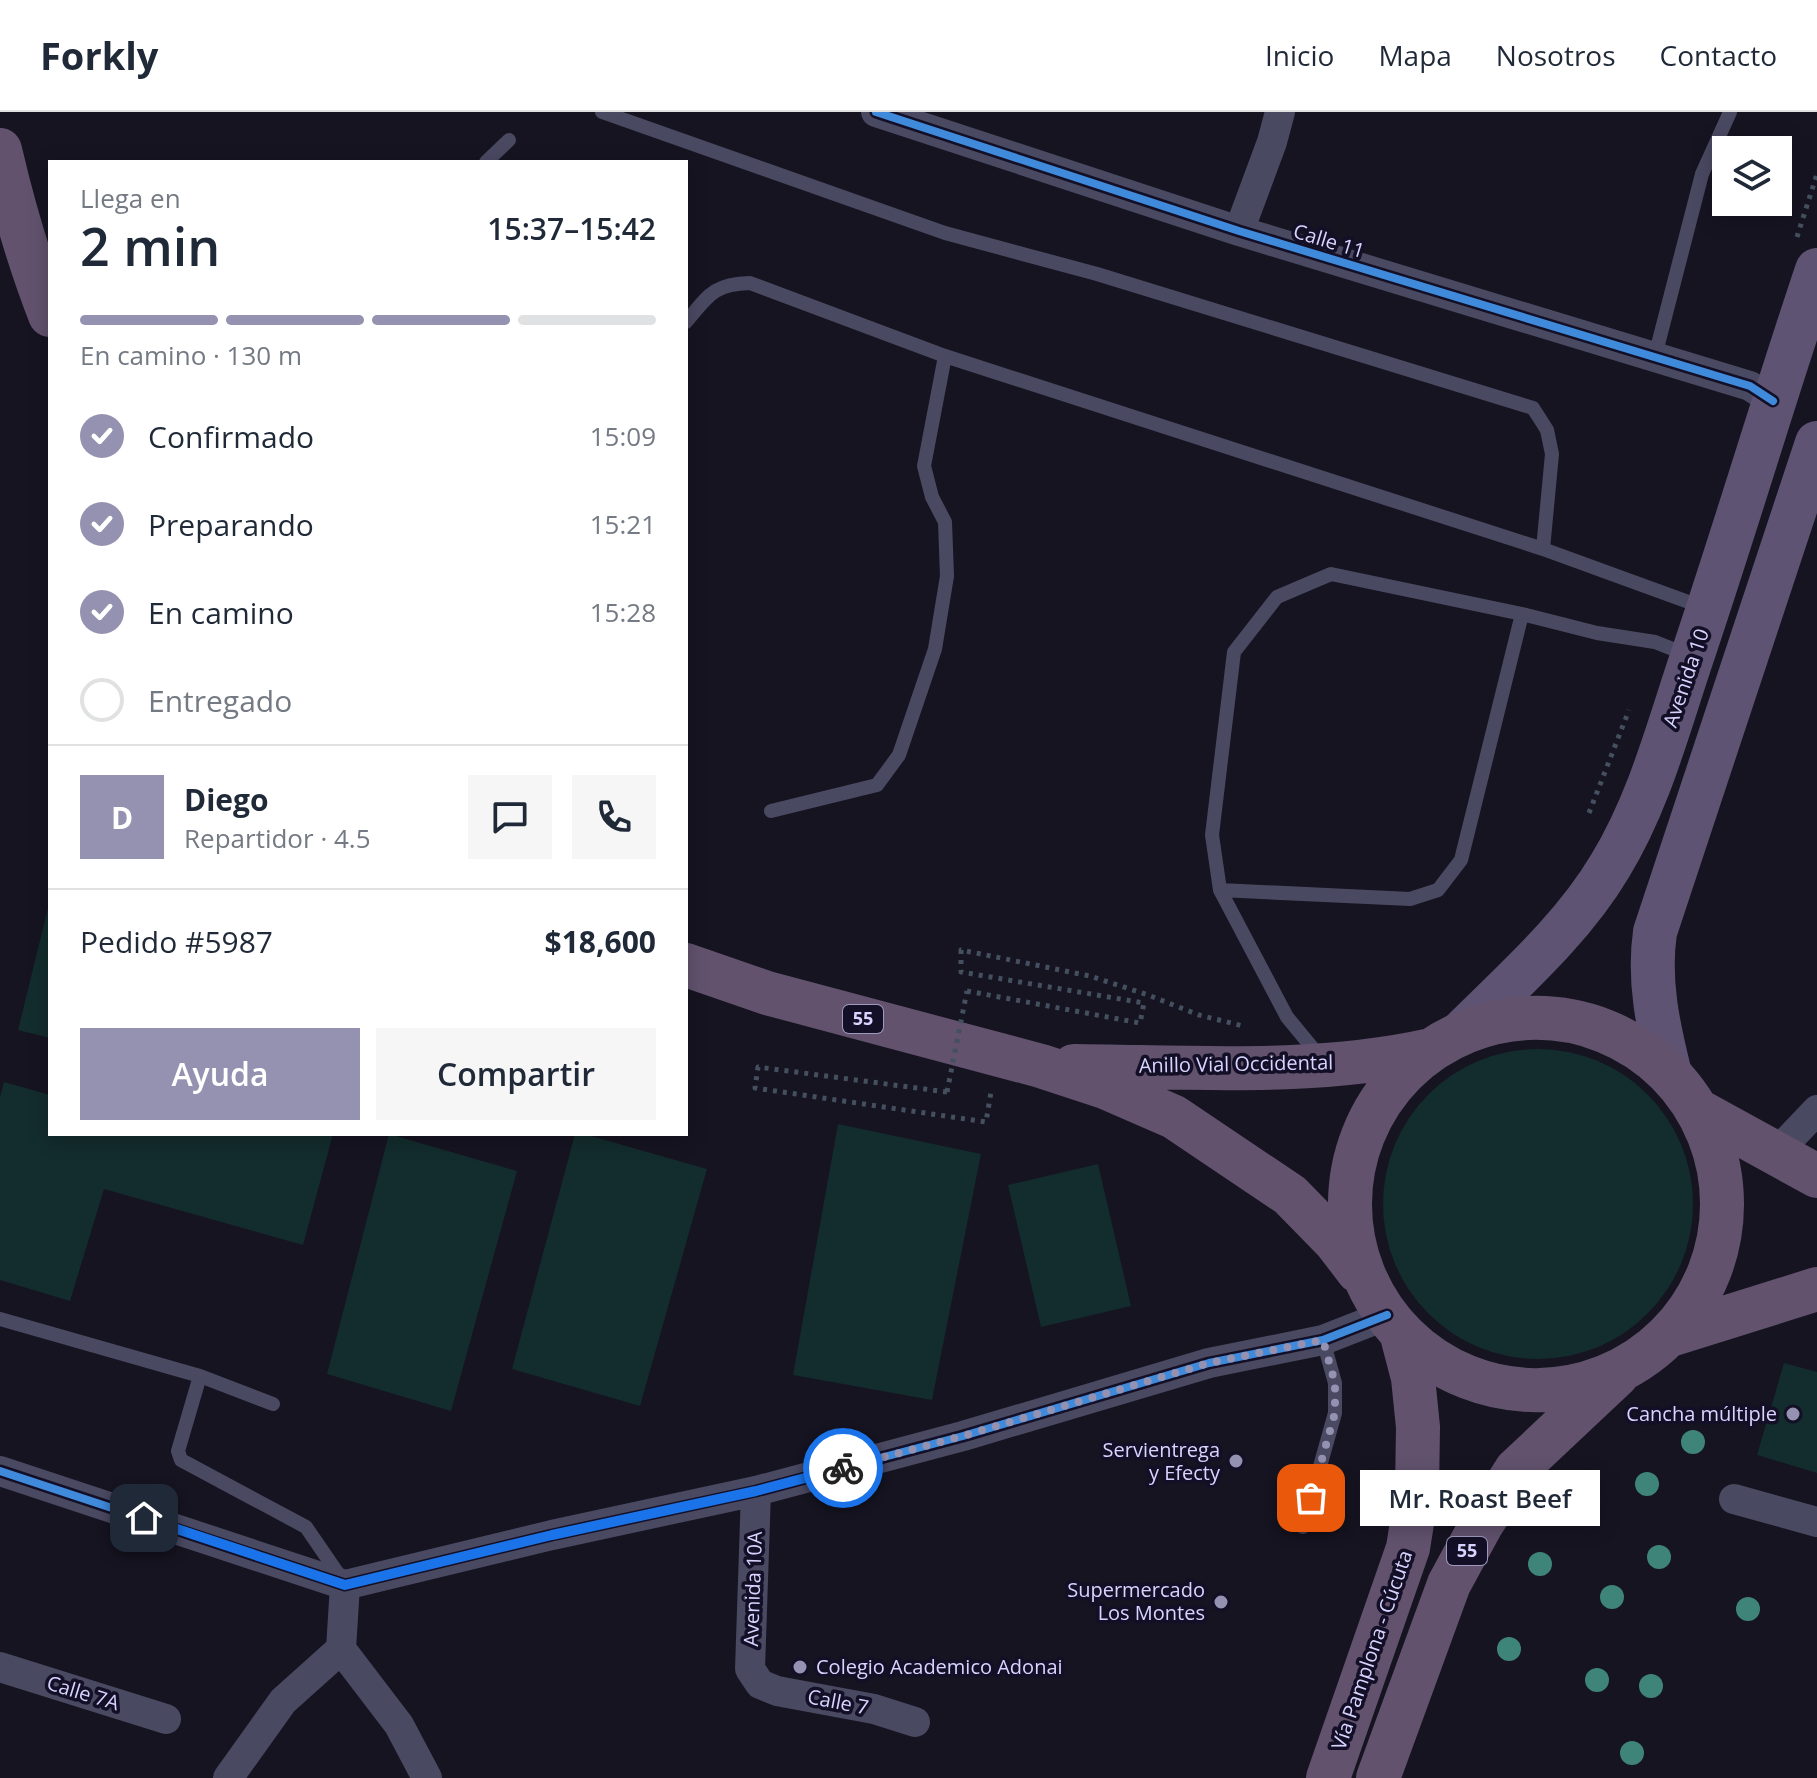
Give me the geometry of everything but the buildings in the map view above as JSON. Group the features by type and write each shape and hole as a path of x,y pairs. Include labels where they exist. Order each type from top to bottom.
{"highway":[{"path":"0,150 32,269 48,310"},
{"name":"Anillo Vial Occidental","path":"688,966 767,993 1041,1066 1105,1087 1174,1117 1290,1195 1335,1241 1385,1310"},
{"name":"55","path":"1378,1778 1449,1584 1481,1525 1516,1470 1624,1368 1667,1336 1693,1304 1711,1268 1721,1228 1722,1188 1714,1148 1697,1110 1670,1074 1635,1046 1594,1027 1549,1018 1504,1020 1446,1042 1402,1074 1378,1103 1361,1137 1351,1173 1349,1210 1354,1247 1385,1310 1431,1358 1467,1377 1506,1387 1547,1389 1586,1383 1624,1368"},
{"name":"Anillo Vial Occidental","path":"1041,1066 1251,1068 1326,1064 1393,1058 1446,1042"},
{"name":"55","path":"1697,1110 1817,1176"},
{"name":"55","path":"1667,1336 1817,1289"},
{"name":"Vía Pamplona - Cúcuta","path":"1328,1778 1408,1548 1417,1491 1418,1427 1413,1378 1385,1310"}],"main road":[{"name":"Avenida 10","path":"1446,1042 1552,942 1609,869 1628,835 1646,795 1709,610 1817,270"},
{"path":"1670,1074 1652,990 1651,958 1655,932 1817,443"}],"street":[{"name":"Calle 11","path":"876,112 1239,231 1750,386 1773,401"},
{"path":"1239,231 1280,112"},
{"path":"1775,1154 1817,1110"},
{"path":"0,1471 345,1585 552,1535 756,1491 963,1436 1209,1363 1323,1340 1385,1310"},
{"name":"Avenida 10A","path":"756,1491 750,1669 760,1684"},
{"path":"1734,1499 1817,1522"},
{"path":"345,1585 341,1649 399,1725 427,1778"},
{"path":"228,1778 283,1701 341,1649"},
{"name":"Calle 7A","path":"0,1667 166,1719"},
{"name":"Calle 7","path":"760,1684 777,1691 874,1709 915,1722"}],"lane":[{"path":"602,112 945,233 1097,274 1533,408 1547,430 1552,454 1543,549"},
{"path":"1655,356 1702,174 1730,112"},
{"path":"488,160 509,140"},
{"path":"688,320 714,289 734,283 750,283 945,356 1543,549 1709,610"},
{"path":"771,811 877,785 899,755 935,649 947,576 945,522 932,497 924,466 945,356"},
{"path":"1326,1064 1287,1017 1220,890 1212,835 1234,652 1277,597 1331,574 1597,633 1655,642 1693,657"},
{"path":"1220,890 1410,899 1438,890 1461,860 1522,614"},
{"path":"0,1319 200,1376 273,1404"},
{"path":"1303,1527 1335,1413 1335,1383 1323,1340"},
{"path":"200,1376 178,1451 181,1460 306,1527 345,1585"}],"path":[{"path":"997,1054 986,1122 755,1088 758,1067 947,1092 967,991 1140,1023 1144,1003 961,972 961,950 1015,960"}],"green space":[{"path":"48,908 48,1038 18,1030"},
{"path":"1538,1049 1568,1052 1597,1061 1624,1075 1658,1106 1674,1131 1686,1159 1693,1204 1690,1234 1681,1263 1667,1290 1636,1324 1611,1340 1583,1352 1538,1359 1508,1356 1479,1347 1452,1333 1418,1302 1402,1277 1390,1249 1383,1204 1386,1174 1395,1145 1409,1118 1440,1084 1465,1068 1493,1056"},
{"path":"4,1082 48,1094 48,1136 332,1136 303,1245 104,1189 70,1301 0,1280 0,1097"},
{"path":"838,1124 981,1154 932,1400 793,1375"},
{"path":"388,1136 517,1171 451,1411 327,1374"},
{"path":"574,1136 591,1136 707,1169 640,1406 512,1369"},
{"path":"1098,1164 1131,1306 1041,1327 1008,1185"},
{"name":"Cancha múltiple","path":"1784,1363 1817,1372 1817,1473 1757,1455"}],"cycle path":[{"path":"876,112 1239,231 1750,386 1773,401"},
{"path":"0,1471 345,1585 552,1535 756,1491 963,1436 1209,1363 1323,1340 1387,1315"}],"way so far":[{"path":"843,1468 1209,1363 1323,1340 1335,1383 1335,1413 1311,1498"}],"place":[{"name":"Cancha múltiple","path":"1793,1414"},
{"name":"Servientrega y Efecty","path":"1236,1461"},
{"name":"Mr. Roast Beef","path":"1311,1498"},
{"name":"Supermercado Los Montes","path":"1221,1602"},
{"name":"Colegio Academico Adonai","path":"800,1667"}],"route":[{"path":"144,1518 345,1585 552,1535 756,1491 843,1468"}]}
